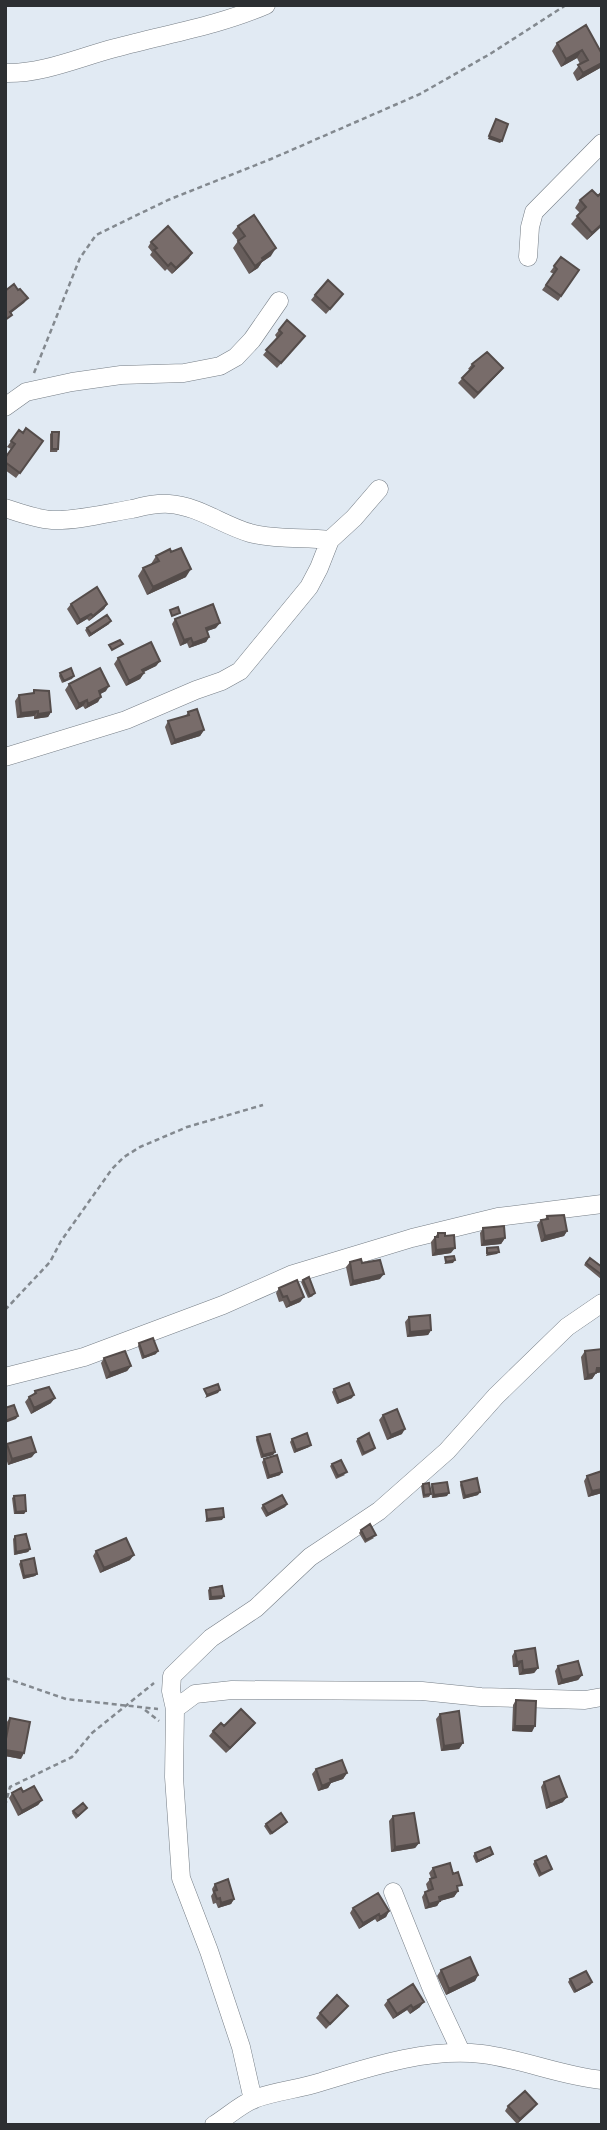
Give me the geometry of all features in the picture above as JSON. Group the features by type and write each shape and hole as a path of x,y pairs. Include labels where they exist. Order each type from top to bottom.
{"street":[{"path":"5,73 66,63 114,48 228,20 266,5"},
{"path":"527,257 534,212 602,143"},
{"path":"5,407 26,392 99,377 184,373 220,366 236,357 252,341 279,301"},
{"path":"5,757 126,720 240,671 309,587 320,568 330,540 379,489"},
{"path":"5,508 28,516 54,520 151,504 168,504 201,511 253,534 294,540 330,540"},
{"path":"5,1377 84,1357 223,1305 293,1274 401,1241 498,1217 602,1204"},
{"path":"253,2100 241,2047 181,1878 174,1777 175,1709 171,1691 172,1675 211,1638 256,1608 310,1557 379,1511 447,1451 496,1396 567,1327 602,1303"},
{"path":"175,1709 195,1694 232,1690 422,1691 481,1697 585,1700 602,1697"},
{"path":"393,1892 433,1992 461,2052"},
{"path":"214,2125 253,2100 398,2060 461,2052 503,2057 552,2071 602,2080"}],"path":[{"path":"26,392 80,258 96,235 168,200 271,159 420,94 490,54 566,5"},
{"path":"5,1310 50,1262 61,1241 112,1169 124,1157 140,1147 187,1127 263,1105"},
{"path":"5,1789 72,1757 92,1733 150,1685 172,1675"},
{"path":"5,1678 66,1699 128,1704 143,1709 175,1709"},
{"path":"5,1806 10,1787"}],"building":[{"path":"586,25 602,54 602,63 583,73 578,65 588,60 582,50 566,59 557,43"},
{"path":"496,119 508,124 502,141 489,136"},
{"path":"592,190 598,196 602,192 602,224 592,233 577,216 586,207 580,200"},
{"path":"254,215 276,248 255,266 238,241 245,236 238,226"},
{"path":"168,226 192,253 176,268 171,263 168,266 154,250 157,248 151,242"},
{"path":"561,257 579,270 561,296 546,285 557,269 554,266"},
{"path":"328,280 343,294 330,309 315,295"},
{"path":"14,284 28,298 10,312 12,315 5,320 5,291"},
{"path":"287,320 305,336 281,363 266,350 282,333 279,330"},
{"path":"487,352 503,368 478,393 462,378 474,366 472,364"},
{"path":"26,428 43,441 20,473 5,462 5,458 15,444 11,441 19,430 23,433"},
{"path":"52,432 59,432 58,449 52,449"},
{"path":"181,548 191,569 153,587 143,568 159,561 156,556 170,549 171,552"},
{"path":"97,587 107,604 93,616 91,614 80,620 71,604"},
{"path":"213,604 220,623 206,628 209,637 193,643 191,638 184,640 175,619"},
{"path":"178,607 180,613 172,616 170,610"},
{"path":"107,615 111,621 91,634 87,628"},
{"path":"120,640 123,644 112,650 109,645"},
{"path":"151,642 160,661 142,670 144,673 129,681 118,658"},
{"path":"71,668 74,676 64,681 60,673"},
{"path":"100,668 109,686 99,691 101,697 88,704 87,700 79,704 69,684"},
{"path":"34,690 49,691 51,712 21,713 19,695 34,693"},
{"path":"197,709 204,730 175,740 168,721 189,715 188,712"},
{"path":"564,1215 567,1231 545,1236 541,1220 548,1219 547,1216"},
{"path":"504,1226 505,1238 484,1241 483,1228"},
{"path":"438,1233 445,1233 445,1236 454,1235 455,1248 436,1250 435,1237 438,1237"},
{"path":"498,1247 499,1252 487,1253 487,1248"},
{"path":"454,1256 455,1260 446,1262 445,1257"},
{"path":"590,1258 602,1267 602,1275 586,1263"},
{"path":"361,1259 362,1263 380,1260 384,1274 353,1281 350,1262"},
{"path":"309,1277 315,1293 310,1296 303,1280"},
{"path":"297,1280 304,1297 290,1303 279,1288"},
{"path":"430,1315 431,1330 410,1332 409,1317"},
{"path":"153,1338 158,1351 144,1357 139,1343"},
{"path":"602,1349 602,1368 597,1368 596,1373 588,1375 585,1351"},
{"path":"125,1351 131,1366 110,1373 104,1358"},
{"path":"349,1383 354,1395 339,1401 334,1389"},
{"path":"218,1384 220,1390 207,1395 204,1389"},
{"path":"49,1387 55,1398 34,1408 29,1397 36,1393 35,1391"},
{"path":"14,1405 18,1416 5,1421 5,1408"},
{"path":"397,1409 405,1429 391,1435 383,1415"},
{"path":"307,1433 311,1445 296,1450 292,1439"},
{"path":"369,1433 375,1448 364,1453 358,1439"},
{"path":"270,1434 275,1452 263,1455 257,1437"},
{"path":"31,1437 36,1452 12,1459 7,1444"},
{"path":"277,1455 282,1472 269,1476 264,1459"},
{"path":"341,1460 347,1472 338,1476 332,1464"},
{"path":"602,1471 602,1489 592,1491 587,1476"},
{"path":"477,1478 480,1492 465,1496 461,1482"},
{"path":"447,1482 449,1493 434,1495 432,1484"},
{"path":"429,1483 431,1494 424,1495 423,1484"},
{"path":"25,1495 26,1511 16,1512 14,1496"},
{"path":"282,1495 287,1504 268,1514 263,1505"},
{"path":"223,1508 224,1517 207,1519 206,1510"},
{"path":"370,1524 376,1535 366,1540 361,1530"},
{"path":"26,1534 30,1549 16,1552 15,1536"},
{"path":"126,1538 134,1555 104,1568 96,1551"},
{"path":"34,1558 37,1574 24,1576 21,1561"},
{"path":"222,1586 224,1596 211,1597 210,1588"},
{"path":"535,1648 538,1668 523,1670 522,1661 517,1662 515,1651"},
{"path":"578,1661 582,1675 562,1680 558,1666"},
{"path":"516,1700 536,1701 535,1726 515,1726"},
{"path":"241,1709 255,1723 230,1748 213,1731 221,1723 224,1726"},
{"path":"459,1711 463,1743 444,1746 440,1714"},
{"path":"10,1718 30,1722 24,1753 5,1750"},
{"path":"342,1760 347,1773 330,1779 331,1782 322,1786 316,1769"},
{"path":"559,1776 567,1797 550,1804 544,1782"},
{"path":"34,1786 42,1800 22,1811 12,1793 21,1788 23,1792"},
{"path":"83,1803 87,1808 78,1816 73,1811"},
{"path":"281,1813 287,1822 272,1833 266,1824"},
{"path":"414,1813 419,1843 395,1847 393,1816"},
{"path":"490,1847 493,1854 478,1861 475,1853"},
{"path":"546,1856 552,1869 541,1874 535,1861"},
{"path":"450,1863 453,1874 458,1872 462,1885 457,1886 458,1891 439,1897 440,1901 429,1904 425,1892 433,1889 430,1879 436,1877 433,1868"},
{"path":"228,1879 234,1899 221,1903 214,1891 217,1890 215,1884"},
{"path":"378,1893 389,1911 363,1923 353,1908"},
{"path":"470,1957 478,1975 449,1989 441,1970"},
{"path":"586,1971 592,1982 576,1991 570,1979"},
{"path":"413,1984 424,2002 413,2008 411,2005 397,2014 388,2000"},
{"path":"337,1995 348,2006 330,2024 320,2013"},
{"path":"525,2091 537,2104 520,2119 508,2106"}]}
